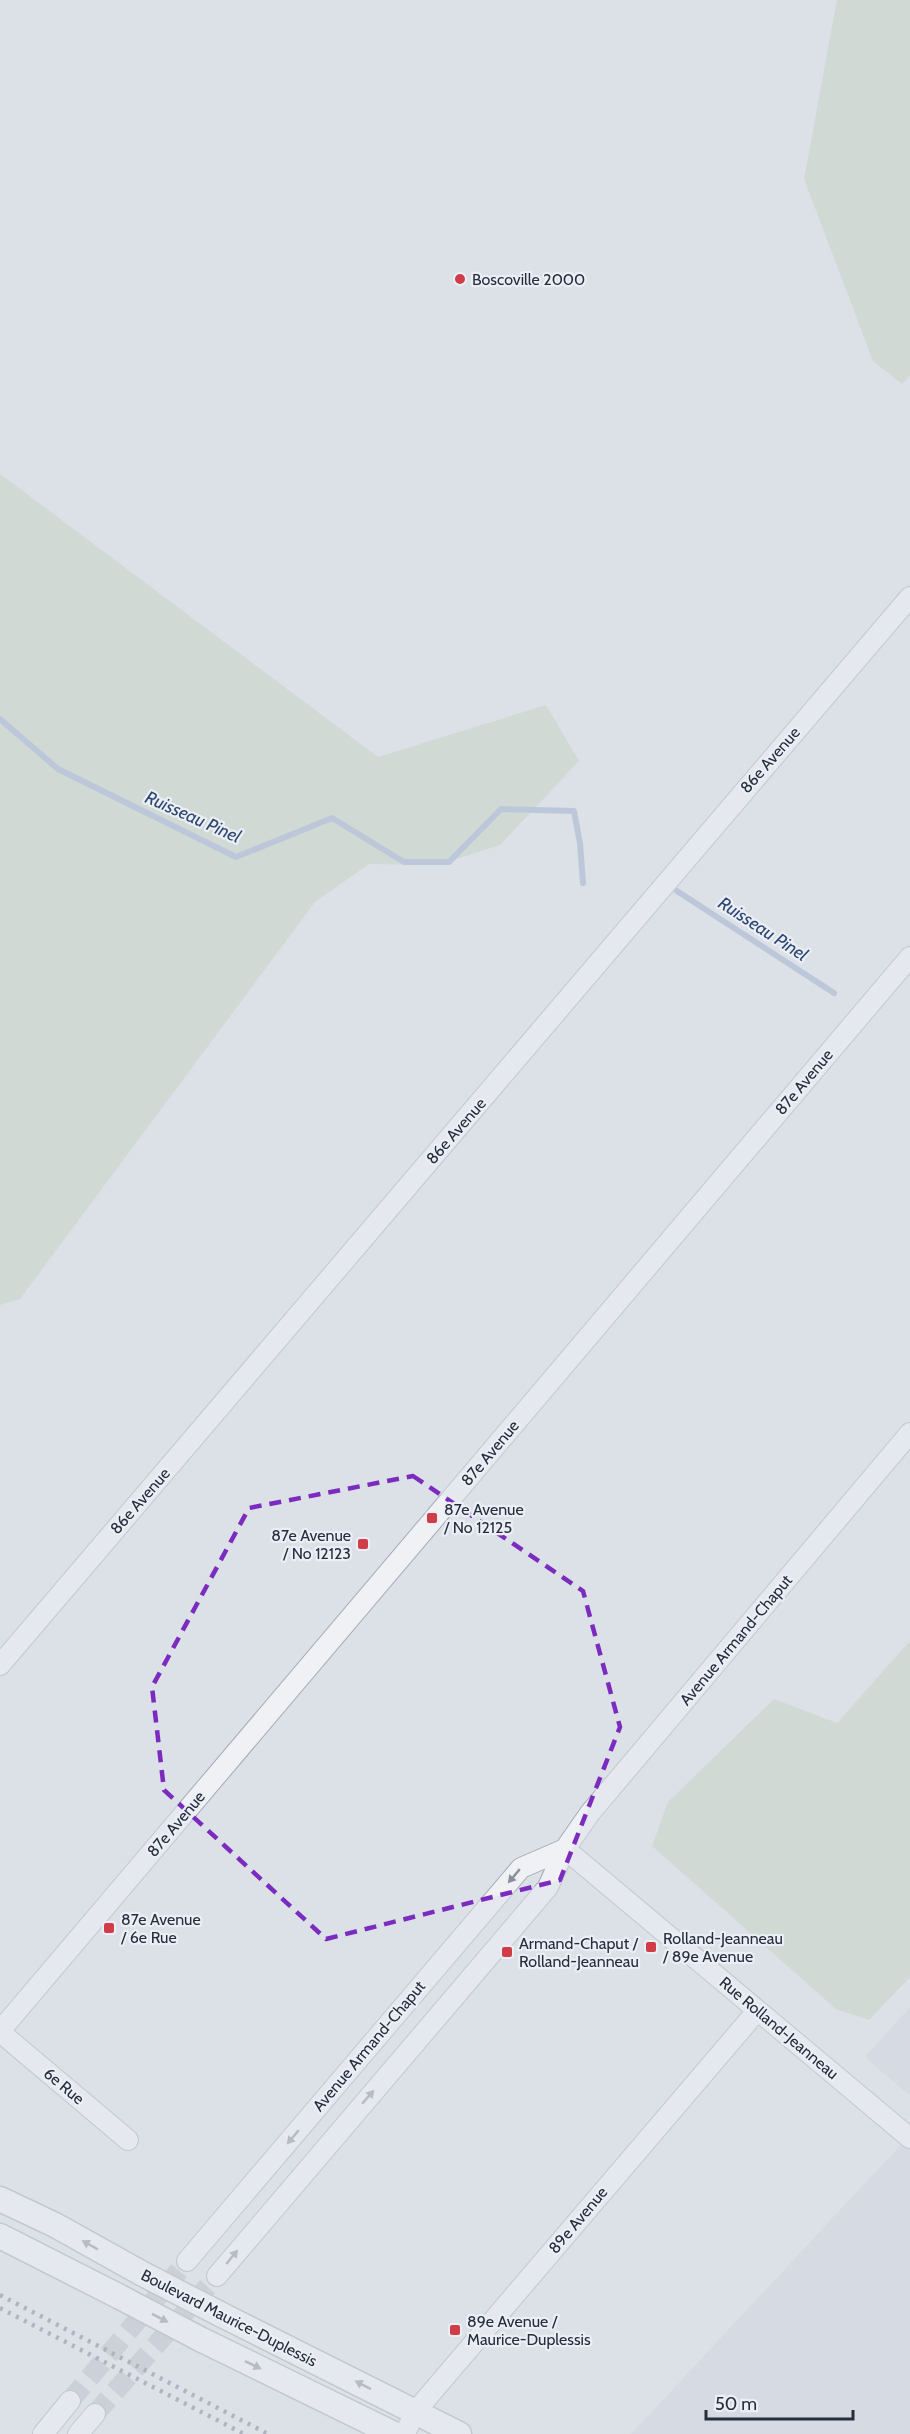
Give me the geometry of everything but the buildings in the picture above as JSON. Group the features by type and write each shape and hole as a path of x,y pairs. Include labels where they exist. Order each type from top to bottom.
{"street":[{"name":"86e Avenue","path":"0,1665 910,597"},
{"name":"87e Avenue","path":"0,2031 910,957"},
{"name":"Avenue Armand-Chaput","path":"217,2276 548,1887 565,1850 590,1813 910,1433"},
{"name":"Avenue Armand-Chaput","path":"187,2261 521,1868 565,1850"},
{"name":"Rue Rolland-Jeanneau","path":"565,1850 910,2138"},
{"name":"89e Avenue","path":"405,2434 415,2412 757,2011"},
{"name":"6e Rue","path":"0,2031 128,2140"},
{"name":"Boulevard Maurice-Duplessis","path":"0,2199 55,2225 220,2314 459,2434"},
{"name":"Boulevard Maurice-Duplessis","path":"0,2236 394,2434"},
{"path":"44,2434 70,2401"},
{"path":"78,2434 95,2414"}],"highlighted area":[{"path":"413,1476 583,1591 620,1727 560,1880 326,1939 164,1790 152,1687 249,1508"}],"shaded area":[{"path":"910,2007 910,2096 865,2057"},
{"path":"910,2135 910,2434 631,2434"}],"green space":[{"path":"837,0 910,0 910,375 902,384 873,361 804,179"},
{"path":"0,474 378,757 546,705 579,761 500,845 438,865 369,864 315,902 20,1299 0,1305"},
{"path":"910,1641 910,1977 869,2020 836,2009 652,1846 668,1802 774,1699 837,1723"}],"waterway":[{"name":"Ruisseau Pinel","path":"0,719 58,769 236,857 332,818 404,862 449,862 501,809 574,811 580,843 583,883"},
{"name":"Ruisseau Pinel","path":"677,891 834,993"}],"tunnel":[{"path":"70,2401 187,2261"},
{"path":"95,2414 217,2276"}],"railway":[{"path":"0,2295 268,2434"},
{"path":"0,2308 244,2434"}],"place":[{"name":"Boscoville 2000","path":"460,279"},
{"name":"87e Avenue / No 12125","path":"432,1518"},
{"name":"87e Avenue / No 12123","path":"363,1544"},
{"name":"87e Avenue / 6e Rue","path":"109,1928"},
{"name":"Rolland-Jeanneau / 89e Avenue","path":"651,1947"},
{"name":"Armand-Chaput / Rolland-Jeanneau","path":"507,1952"},
{"name":"89e Avenue / Maurice-Duplessis","path":"455,2330"}]}
